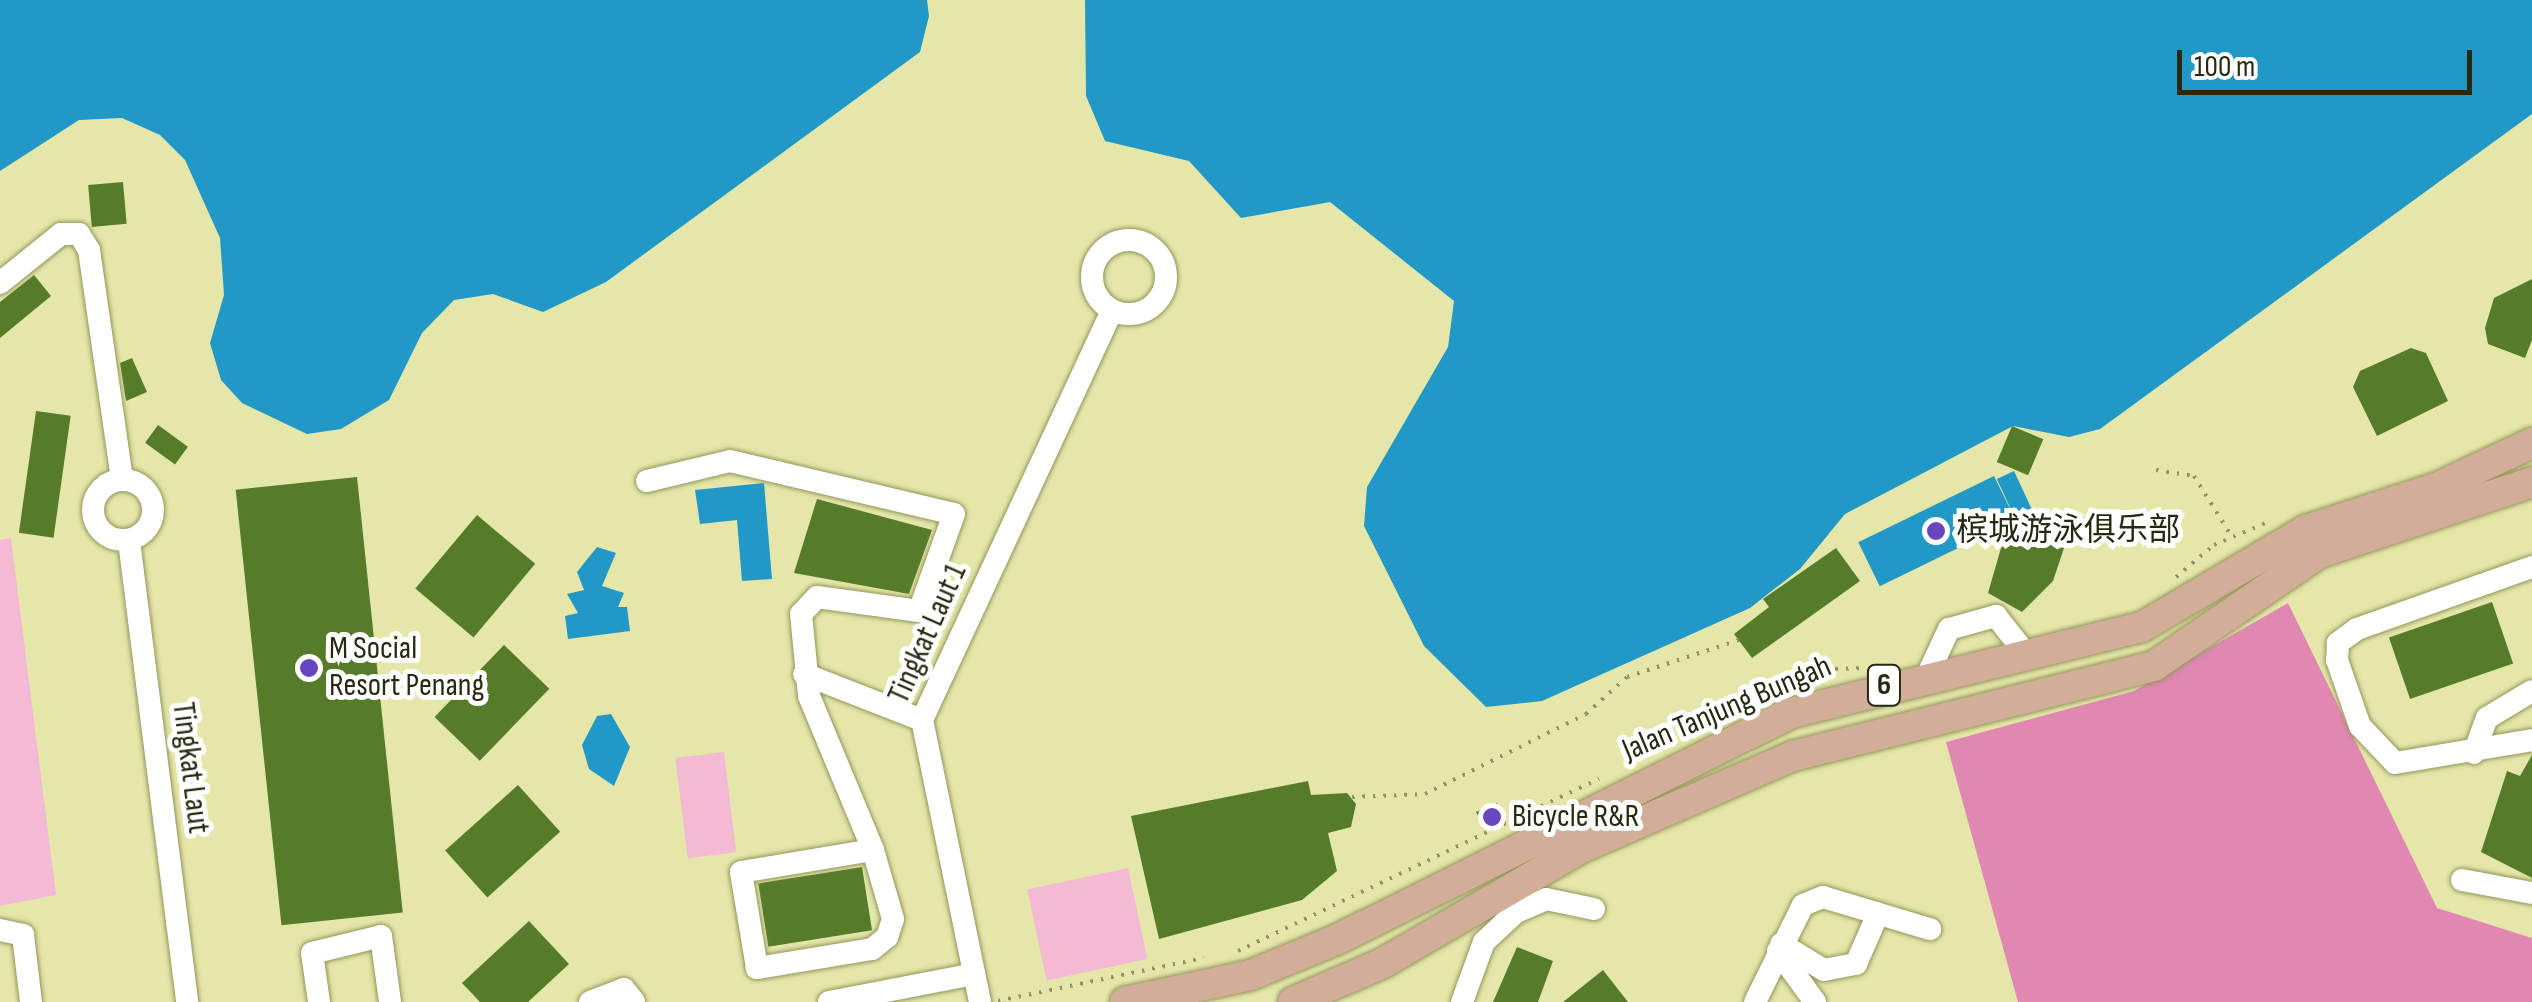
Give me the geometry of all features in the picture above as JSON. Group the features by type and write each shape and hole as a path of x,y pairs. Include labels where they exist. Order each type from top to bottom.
{"main road":[{"name":"Jalan Tanjung Bungah","path":"1125,1002 1280,964 1790,714 1928,674 2142,628 2306,530 2438,487 2532,443"},
{"name":"6","path":"1293,1002 1382,962 1581,848 1792,756 2154,666 2319,553 2532,482"}],"street":[{"path":"0,283 61,234 79,234 89,250 122,480"},
{"name":"Tingkat Laut 1","path":"980,1002 922,720 1112,311"},
{"path":"647,481 730,461 949,509 955,518 919,610 817,596 805,604 804,674 872,850 893,920 887,937 872,949 757,968 741,872 872,850"},
{"path":"122,480 142,487 152,505 149,525 129,542 104,534 93,516 96,496 122,480"},
{"name":"Tingkat Laut","path":"129,542 186,1002"},
{"path":"2532,566 2338,644 2348,702 2377,750 2395,763 2474,753 2532,740"},
{"path":"1928,674 1948,629 1996,616 2026,654"},
{"path":"804,674 922,720"},
{"path":"2474,753 2487,718 2532,692"},
{"path":"2462,880 2532,893"},
{"path":"1755,1002 1790,918 1823,898 1930,929"},
{"path":"1462,1002 1484,942 1516,912 1546,899 1594,909"},
{"path":"1777,956 1824,970 1856,964 1878,914"},
{"path":"0,930 23,934 31,1002"},
{"path":"319,1002 312,953 381,936 390,1002"},
{"path":"1777,956 1815,1002"},
{"path":"829,1002 974,974"},
{"path":"590,1002 624,990 634,1002"}],"path":[{"path":"2156,470 2194,476 2232,537"},
{"path":"1352,797 1425,794 1586,714 1627,677 1739,640"}],"shaded area":[{"path":"11,538 56,895 0,906 0,540"},
{"path":"2288,603 2437,908 2532,938 2532,1002 2018,1002 1946,742 2134,691"},
{"path":"724,752 736,852 688,858 675,758"},
{"path":"1128,868 1147,959 1047,980 1027,889"}],"water":[{"path":"0,0 927,0 929,16 920,52 606,282 543,312 493,294 454,300 422,333 389,400 341,429 307,434 242,403 221,380 210,343 224,295 220,238 185,160 160,135 122,118 79,120 0,171"},
{"path":"1085,0 2532,0 2532,114 2100,429 2069,437 2013,426 1845,514 1800,569 1750,608 1542,701 1486,707 1424,646 1364,526 1367,487 1448,347 1454,301 1330,202 1241,218 1189,161 1105,141 1086,96"},
{"path":"2014,471 2032,509 2015,517 1997,479"},
{"name":"槟城游泳俱乐部","path":"1994,476 2015,520 1880,586 1858,542"},
{"path":"764,483 772,579 742,581 737,520 700,524 695,490"},
{"path":"597,547 616,553 602,586 624,593 618,607 627,607 630,631 568,639 565,616 578,613 567,594 584,590 577,572"},
{"path":"611,714 630,747 614,786 589,769 582,745 597,716"}],"building":[{"path":"123,182 127,224 92,227 88,185"},
{"path":"34,275 51,296 0,338 0,302"},
{"path":"2532,279 2532,340 2525,358 2488,344 2485,328 2494,298"},
{"path":"2411,348 2426,353 2448,401 2377,436 2353,387 2360,371"},
{"path":"132,358 147,392 126,401 120,363"},
{"path":"36,411 71,416 54,538 19,533"},
{"path":"158,425 188,447 175,465 145,443"},
{"path":"2012,426 2043,439 2028,475 1997,462"},
{"path":"357,477 403,913 281,925 236,490"},
{"path":"817,499 932,530 909,594 794,573"},
{"path":"477,515 535,564 474,637 415,589"},
{"path":"2031,519 2068,536 2053,581 2022,612 1988,593 2001,548"},
{"path":"1836,548 1860,581 1752,658 1734,634 1769,607 1763,599"},
{"path":"2492,602 2513,663 2410,699 2389,637"},
{"path":"504,645 549,689 480,761 435,717"},
{"path":"2532,755 2532,878 2481,852 2507,771 2520,776"},
{"path":"1308,781 1311,795 1347,793 1356,804 1351,827 1328,833 1337,871 1302,900 1159,939 1131,816"},
{"path":"518,785 560,832 487,897 445,851"},
{"name":"Bicycle R&R","path":"1497,803 1506,823 1486,830 1476,812"},
{"path":"862,867 872,930 768,947 758,883"},
{"path":"529,921 569,964 528,1002 480,1002 462,983"},
{"path":"1517,947 1553,961 1538,1002 1493,1002"},
{"path":"1603,970 1628,1002 1563,1002"}],"place":[{"name":"槟城游泳俱乐部","path":"1936,531"},
{"name":"M Social Resort Penang","path":"309,668"},
{"name":"Bicycle R&R","path":"1492,817"}]}
